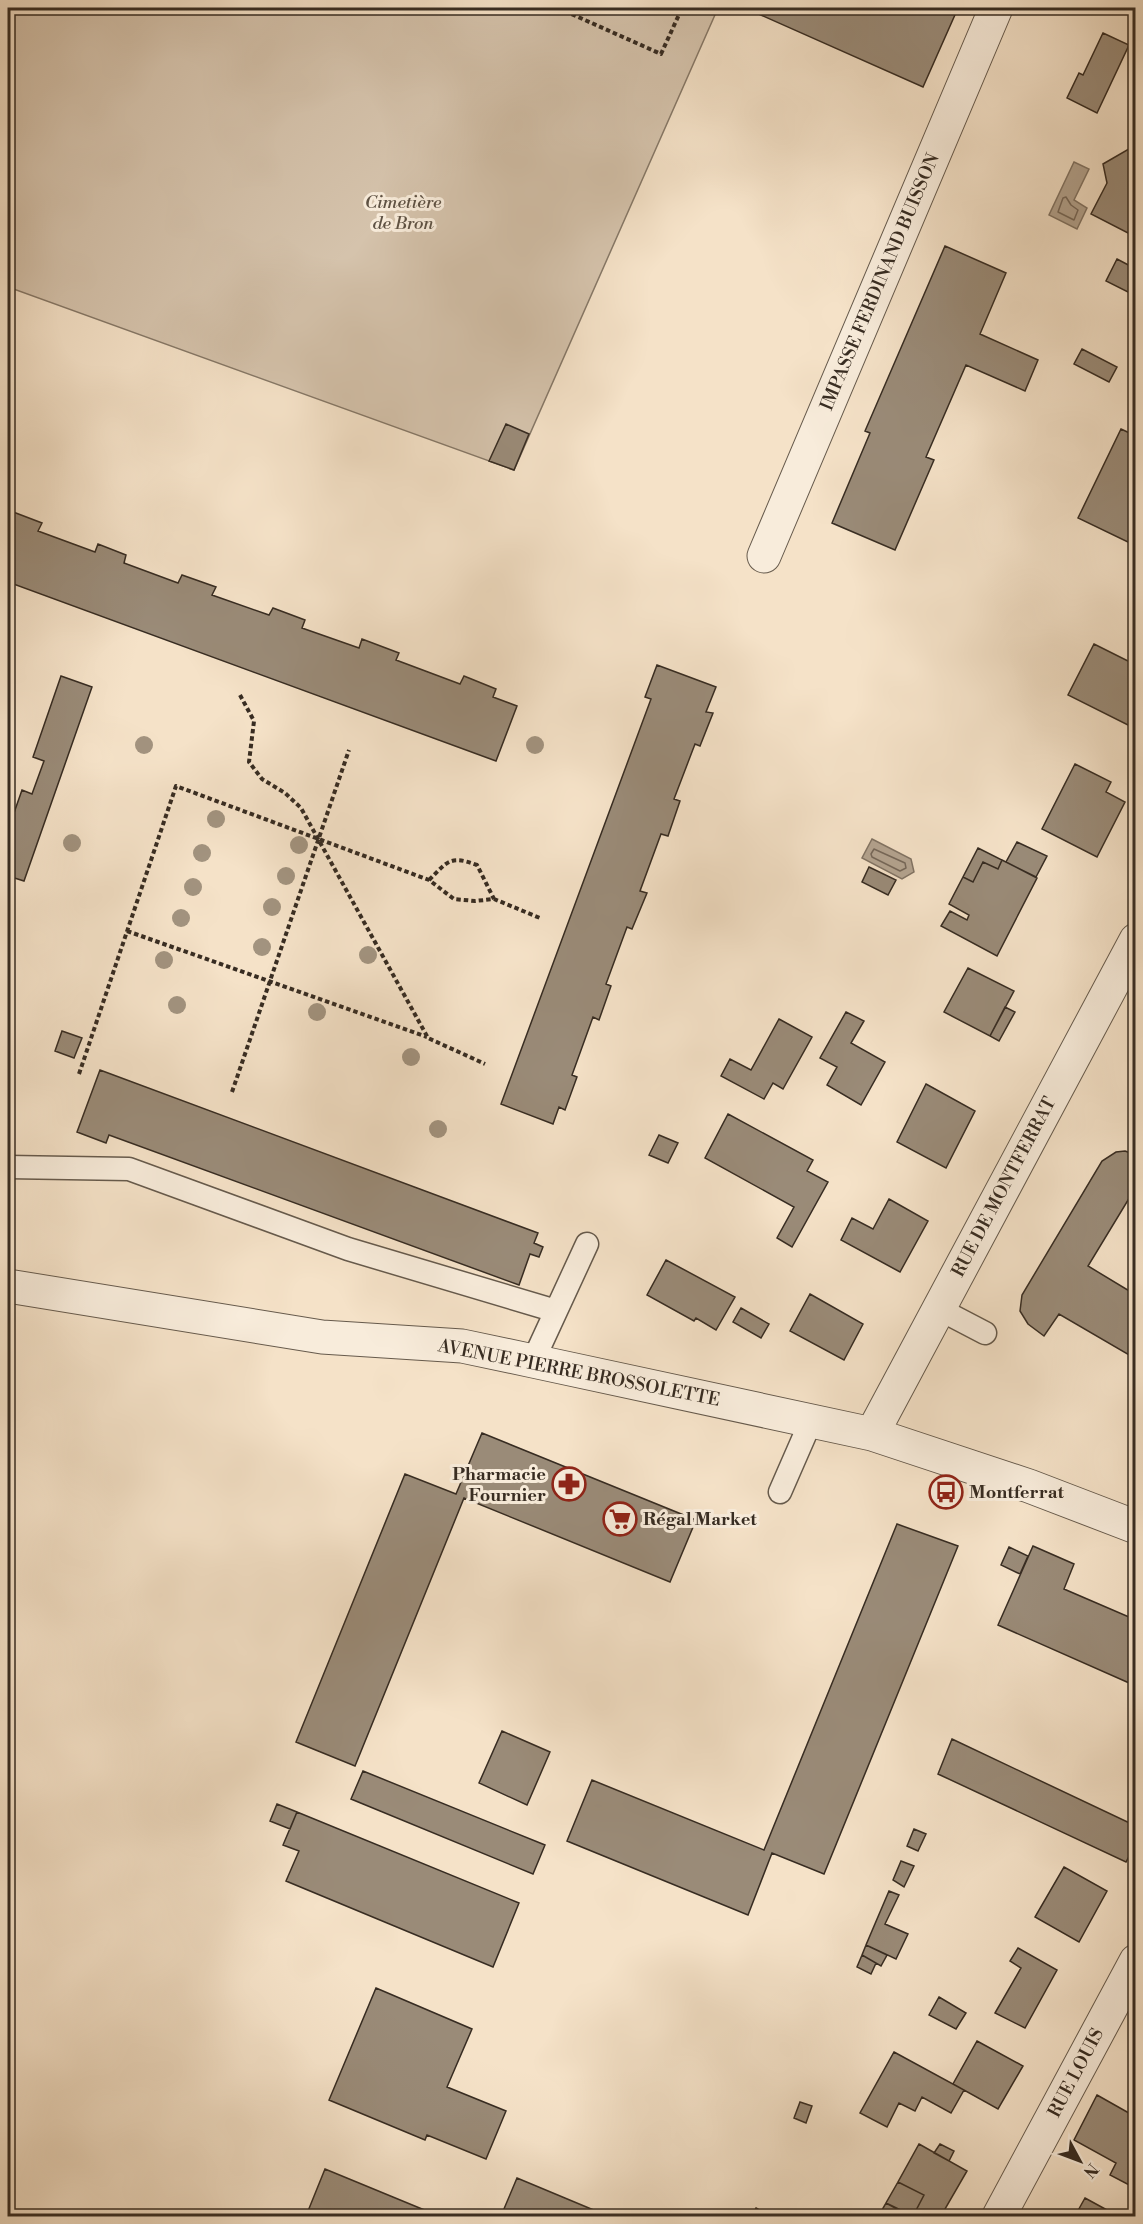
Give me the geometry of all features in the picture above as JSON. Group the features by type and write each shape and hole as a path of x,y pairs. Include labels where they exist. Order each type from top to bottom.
{"street":[{"name":"IMPASSE FERDINAND BUISSON","path":"764,556 996,8"},
{"name":"RUE DE MONTFERRAT","path":"872,1434 1136,940"},
{"name":"AVENUE PIERRE BROSSOLETTE","path":"8,1286 322,1336 462,1346 811,1420 872,1434 1029,1486 1136,1527"},
{"name":"RUE LOUIS","path":"999,2217 1136,1961"}],"lane":[{"path":"8,1167 129,1169 348,1249 556,1311"},
{"path":"533,1361 587,1244"},
{"path":"939,1309 985,1333"},
{"path":"780,1492 811,1420"}],"path":[{"path":"558,8 661,54 682,8"},
{"path":"240,695 254,721 249,762 262,779 285,793 301,808 428,1038"},
{"path":"232,1092 349,750"},
{"path":"79,1074 176,786 429,880 454,899 475,901 494,899 540,918"},
{"path":"429,880 447,861 463,860 477,865 494,899"},
{"path":"127,931 428,1038 484,1064"}],"green space":[{"name":"Cimetière de Bron","path":"8,8 718,8 514,470 8,287"}],"water":[{"path":"1074,162 1089,169 1074,200 1087,208 1077,229 1049,215"},
{"path":"872,839 911,859 914,872 902,879 862,858"}],"building":[{"path":"745,8 958,8 923,87"},
{"path":"1086,8 1126,8 1125,14"},
{"path":"1103,33 1129,45 1097,113 1067,98 1079,73 1083,75"},
{"path":"1136,135 1136,217 1128,233 1091,214 1107,183 1103,164 1129,149"},
{"path":"945,246 1006,273 980,334 1038,360 1025,391 966,365 926,457 934,460 895,550 832,523 870,433 865,431"},
{"path":"1117,259 1136,269 1136,296 1106,281"},
{"path":"1082,349 1117,367 1109,382 1074,364"},
{"path":"506,424 529,434 514,470 489,461"},
{"path":"1121,429 1136,436 1136,532 1130,543 1078,518"},
{"path":"8,510 42,523 38,531 95,552 98,544 126,555 124,563 178,583 182,575 216,587 212,595 269,615 273,608 305,620 302,628 359,648 362,639 399,653 396,660 460,684 464,676 496,689 493,697 517,706 496,761 8,582"},
{"path":"1094,644 1136,665 1136,729 1068,695"},
{"path":"657,665 716,687 706,712 713,713 700,746 695,744 674,799 680,801 668,836 661,834 640,891 647,893 632,929 627,927 606,984 611,986 599,1020 593,1017 572,1075 577,1077 565,1110 559,1107 553,1124 501,1104 651,699 645,697"},
{"path":"61,676 92,687 24,881 8,876 8,830 22,790 32,794 44,761 33,757"},
{"path":"1075,764 1111,782 1106,792 1125,802 1097,857 1042,829"},
{"path":"1017,842 1047,856 1036,877 1006,862"},
{"path":"978,848 1002,860 998,869 983,862 973,882 963,877"},
{"path":"1002,860 1037,878 997,956 941,926 950,911 967,920 969,915 949,904 963,877 973,882 983,862 998,869"},
{"path":"869,867 896,880 888,895 862,882"},
{"path":"8,913 12,914 8,928"},
{"path":"968,968 1014,991 990,1036 944,1012"},
{"path":"1005,1007 1015,1012 999,1041 990,1036"},
{"path":"846,1012 864,1021 851,1043 885,1062 861,1105 827,1085 837,1067 820,1058"},
{"path":"779,1019 812,1037 783,1089 773,1083 764,1099 721,1076 730,1059 751,1070"},
{"path":"62,1031 82,1038 74,1058 55,1051"},
{"path":"100,1070 538,1233 534,1243 543,1247 539,1257 530,1254 519,1285 109,1135 106,1143 77,1132"},
{"path":"926,1084 975,1111 946,1168 897,1142"},
{"path":"728,1114 813,1160 807,1171 828,1182 792,1247 777,1238 794,1207 705,1158"},
{"path":"659,1135 678,1143 668,1163 649,1155"},
{"path":"1125,1151 1136,1155 1136,1187 1088,1266 1136,1295 1136,1359 1059,1314 1044,1336 1028,1324 1020,1311 1022,1295 1102,1161 1116,1152"},
{"path":"889,1199 928,1221 900,1272 841,1240 852,1218 873,1229"},
{"path":"666,1260 735,1297 716,1330 696,1318 694,1321 647,1295"},
{"path":"810,1294 863,1324 844,1360 790,1331"},
{"path":"741,1308 769,1324 761,1338 733,1322"},
{"path":"482,1433 696,1520 670,1582 464,1498 355,1766 296,1742 405,1474 456,1494"},
{"path":"897,1524 958,1546 824,1874 772,1853 748,1915 567,1841 592,1780 764,1850"},
{"path":"1033,1546 1074,1564 1064,1589 1136,1620 1136,1686 998,1625"},
{"path":"1009,1547 1028,1556 1020,1574 1001,1565"},
{"path":"502,1731 550,1752 527,1805 479,1783"},
{"path":"952,1739 1136,1826 1136,1843 1126,1862 938,1774"},
{"path":"363,1771 545,1845 533,1874 351,1799"},
{"path":"277,1804 297,1812 290,1829 270,1821"},
{"path":"297,1812 519,1903 493,1967 286,1881 299,1851 283,1845"},
{"path":"914,1829 926,1834 918,1851 907,1846"},
{"path":"901,1861 914,1866 904,1887 893,1880"},
{"path":"1064,1867 1107,1891 1079,1942 1035,1917"},
{"path":"889,1891 899,1895 885,1924 908,1934 896,1959 866,1945"},
{"path":"866,1945 887,1955 881,1966 862,1955"},
{"path":"1018,1948 1057,1970 1025,2028 995,2013 1021,1968 1010,1961"},
{"path":"862,1955 876,1963 871,1974 857,1967"},
{"path":"376,1988 472,2029 447,2087 506,2111 486,2159 427,2135 425,2140 329,2100"},
{"path":"939,1997 966,2013 956,2029 929,2015"},
{"path":"977,2041 1023,2066 998,2109 953,2084"},
{"path":"894,2052 964,2090 951,2113 922,2097 915,2111 899,2103 887,2127 860,2113"},
{"path":"1097,2095 1136,2117 1136,2182 1133,2187 1110,2175 1116,2163 1074,2140"},
{"path":"800,2102 812,2106 806,2123 794,2118"},
{"path":"919,2144 967,2171 941,2216 913,2216 924,2195 898,2182"},
{"path":"940,2144 954,2151 949,2161 934,2153"},
{"path":"325,2169 439,2216 306,2216"},
{"path":"517,2178 608,2216 501,2216"},
{"path":"898,2182 924,2195 913,2216 886,2203"},
{"path":"1085,2198 1118,2216 1075,2216"},
{"path":"886,2203 910,2216 879,2215"},
{"path":"756,2208 770,2216 752,2216"}],"place":[{"name":"Pharmacie Fournier","path":"569,1484"},
{"name":"Montferrat","path":"946,1492"},
{"name":"Régal Market","path":"620,1519"}]}
